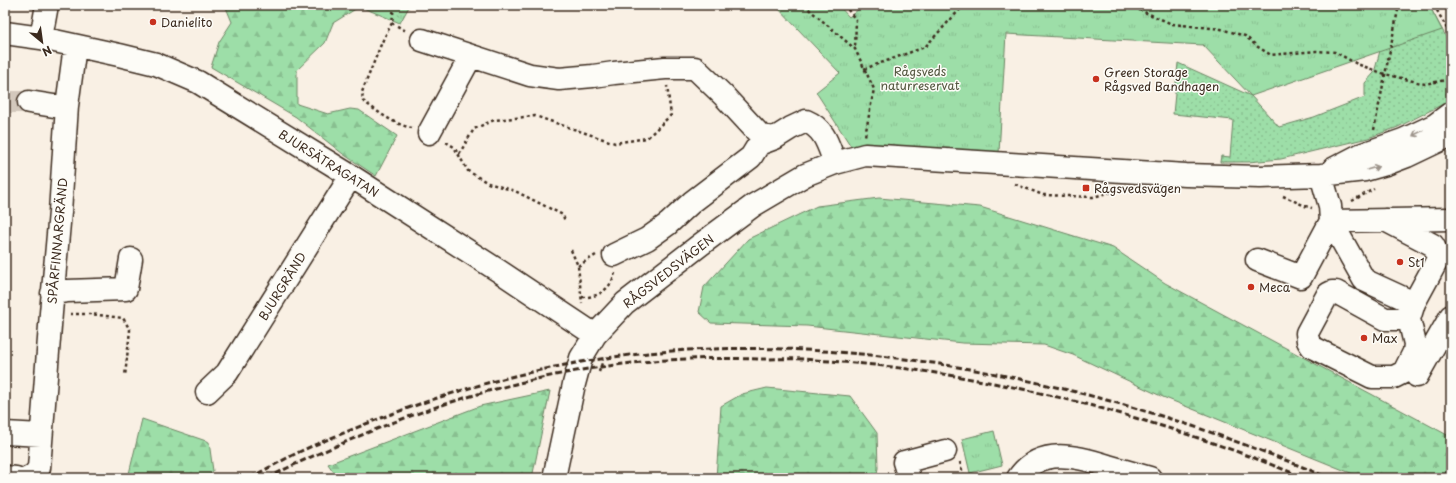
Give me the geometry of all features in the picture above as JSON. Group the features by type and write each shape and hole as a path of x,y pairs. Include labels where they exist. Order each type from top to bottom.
{"street":[{"path":"41,38 46,5"},
{"name":"BJURSÄTRAGATAN","path":"5,33 41,38 156,64 198,82 351,176 499,271 595,336"},
{"path":"422,40 530,75 559,79 665,68 695,68 762,136 775,138"},
{"name":"SPÅRFINNARGRÄND","path":"28,478 34,475 39,468 67,106 75,46"},
{"path":"429,133 471,56"},
{"path":"29,102 54,106 67,106"},
{"name":"RÅGSVEDSVÄGEN","path":"1321,175 1360,155 1403,140 1434,125 1451,113"},
{"path":"614,255 647,239 668,224 692,202 751,157 760,144 775,138 806,121 814,125 823,134 835,163"},
{"name":"RÅGSVEDSVÄGEN","path":"554,478 581,358 595,336 624,303 754,205 805,175 835,163 865,155 1186,175 1260,177 1321,175 1365,170 1386,164 1407,156 1451,135"},
{"path":"1257,260 1301,277 1323,215 1330,206 1321,175"},
{"name":"BJURGRÄND","path":"207,392 227,373 351,176"},
{"path":"1323,215 1385,220 1451,219"},
{"path":"1323,215 1364,280 1412,311"},
{"path":"1385,220 1433,245 1439,256 1412,311 1415,344 1414,352 1404,372 1394,376 1372,377 1312,347 1308,341 1307,334 1328,294 1332,292 1336,292 1385,319 1412,311"},
{"path":"52,293 126,289 130,259"},
{"path":"1417,376 1451,316"},
{"path":"5,433 41,435"},
{"path":"909,478 904,462 944,451"},
{"path":"1018,478 1023,471 1033,463 1044,458 1058,456 1080,457 1120,474 1150,478"},
{"path":"5,477 16,478"}],"path":[{"path":"363,101 362,92 382,42 392,23 394,5"},
{"path":"804,5 856,49"},
{"path":"844,5 856,20 856,49 874,89 863,141 865,155"},
{"path":"864,69 925,47 964,5"},
{"path":"1128,5 1172,24 1221,29 1245,36 1258,47 1271,54 1316,51 1335,52 1357,64 1385,74 1425,84 1451,79"},
{"path":"1373,133 1399,5"},
{"path":"1434,5 1451,36"},
{"path":"392,23 422,40"},
{"path":"458,154 474,129 494,120 535,116 615,143 646,138 671,115 665,68"},
{"path":"468,171 488,183 515,191 563,215 565,222"},
{"path":"1008,182 1043,195 1093,197 1121,189"},
{"path":"1282,195 1323,215"},
{"path":"571,250 578,266 582,303"},
{"path":"578,266 590,260 600,252 607,251 614,255 616,269 613,280 607,288 600,294 591,297 582,297"},
{"path":"65,314 90,314 123,318 130,330 125,376"},
{"path":"598,373 604,359"}],"green space":[{"path":"225,5 362,5 333,23 325,43 297,70 297,104 328,114 350,109 359,110 397,136 376,176 343,154 296,117 211,67 219,42 232,22"},
{"path":"356,5 410,5 400,23"},
{"name":"Rågsveds naturreservat","path":"775,5 838,5 849,17 864,5 1429,5 1442,30 1251,96 1203,45 1006,34 999,153 854,151 816,92 840,73"},
{"path":"1429,5 1451,46 1451,97 1445,103 1398,127 1368,138 1281,159 1248,162 1220,162 1221,156 1230,157 1233,120 1173,114 1178,63 1251,96 1279,127 1314,117 1365,97 1365,83 1374,73 1381,47"},
{"path":"879,198 980,207 1113,248 1165,283 1451,437 1451,478 1363,478 1163,397 1073,355 1044,345 962,343 807,326 711,323 699,312 704,287 748,239 817,206"},
{"path":"767,388 850,396 877,433 878,468 876,478 716,478 721,406 742,394"},
{"path":"550,391 532,478 338,478 328,464 480,406"},
{"path":"142,419 209,442 213,471 206,478 128,478"},
{"path":"994,431 1002,465 970,473 962,439"}],"tunnel":[{"path":"5,102 29,102"}],"railway":[{"path":"250,478 318,443 402,410 480,385 560,366 640,354 722,349 804,350 887,357 970,369 1051,386 1130,407 1207,431 1283,459 1328,478"},
{"path":"268,478 314,456 377,429 451,402 488,391 565,373 603,367 642,362 716,358 801,359 877,365 1002,385 1126,415 1246,455 1305,478"}],"place":[{"name":"Danielito","path":"153,22"},
{"name":"Green Storage Rågsved Bandhagen","path":"1096,79"},
{"name":"Rågsvedsvägen","path":"1086,188"},
{"name":"St1","path":"1400,262"},
{"name":"Meca","path":"1251,287"},
{"name":"Max","path":"1364,338"}]}
